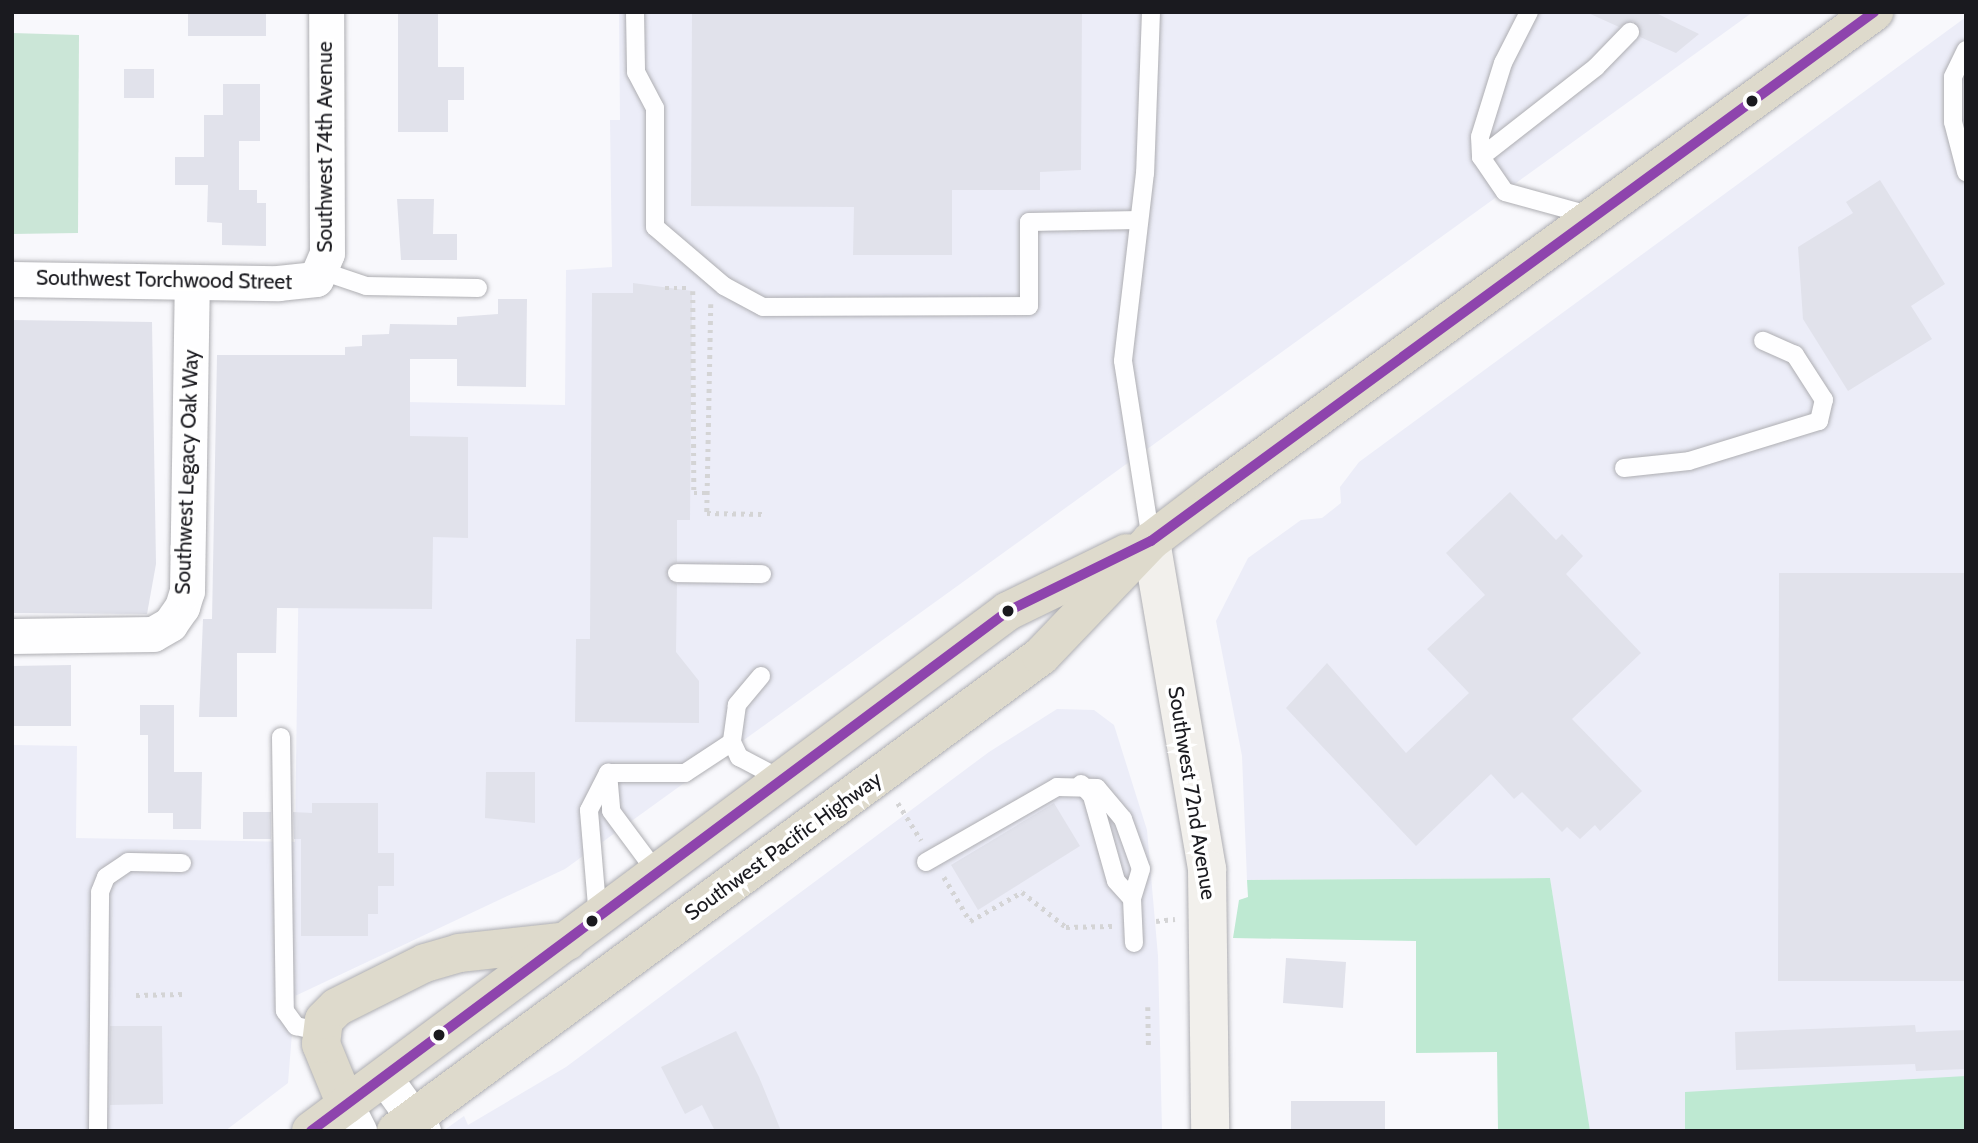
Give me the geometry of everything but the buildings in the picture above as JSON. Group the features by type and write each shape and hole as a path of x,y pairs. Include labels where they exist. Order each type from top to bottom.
{"highway":[{"name":"Southwest Pacific Highway","path":"411,1126 1041,656 1152,541 1592,216 1853,18"},
{"name":"Southwest Pacific Highway","path":"311,1131 352,1118 384,1077 584,929 779,778 1007,611 1152,541"},
{"path":"352,1118 323,1056 321,1032 337,1007 425,963 459,953 584,929"}],"main road":[{"name":"Southwest 72nd Avenue","path":"1152,541 1193,776 1210,915 1210,1131"}],"street":[{"name":"Southwest 74th Avenue","path":"319,275 326,12"},
{"name":"Southwest Torchwood Street","path":"12,279 191,282 319,275"},
{"name":"Southwest Legacy Oak Way","path":"12,636 153,634 170,625 182,607 187,591 191,282"},
{"path":"384,1077 411,1126"}],"lane":[{"path":"635,12 636,72 656,108 655,227 724,286 763,307 1029,306 1029,222 1139,220"},
{"path":"1151,12 1139,220 1123,360 1152,541"},
{"path":"1529,12 1503,63 1480,137 1481,157 1505,191 1592,216"},
{"path":"1481,157 1596,67 1630,32"},
{"path":"1966,50 1952,78 1953,122 1966,172"},
{"path":"319,275 366,286 478,288"},
{"path":"1624,468 1689,461 1819,421 1824,400 1796,355 1763,341"},
{"path":"677,573 762,573"},
{"path":"761,676 737,705 732,742 739,757 779,778"},
{"path":"281,737 285,1011 296,1026 321,1032"},
{"path":"608,773 685,773 732,742"},
{"path":"608,773 611,811 657,873"},
{"path":"584,929 589,810 608,773"},
{"path":"1081,784 1093,796 1116,881 1132,898"},
{"path":"929,860 1057,787 1081,784 1110,799 1132,837 1141,869 1132,898 1134,943"},
{"path":"97,1131 100,892 106,877 128,862 182,863"}],"path":[{"path":"724,286 707,308 707,513 762,514"},
{"path":"665,288 693,287 694,493 707,493"},
{"path":"881,775 929,860 970,921 1022,892 1066,927 1133,924 1210,915"},
{"path":"136,995 184,994"},
{"path":"1148,1007 1149,1046"}],"shaded area":[{"path":"619,12 1753,12 565,869 295,996 288,1083 225,1131 12,1131 12,745 77,746 76,838 295,842 301,400 565,405 566,270 612,267 610,120 620,120"},
{"path":"1966,17 1966,1080 1688,1131 1587,1131 1550,878 1247,880 1242,756 1216,621 1248,558 1301,520 1322,518 1341,503 1340,487 1359,462"},
{"path":"1057,709 1094,710 1114,725 1147,830 1158,956 1162,1131 443,1131 464,1116 468,1125 566,1067 989,752"}],"green space":[{"path":"12,33 79,35 78,233 12,234"},
{"path":"1550,878 1590,1131 1498,1131 1497,1052 1416,1053 1416,941 1233,938 1239,900 1248,897 1247,880"},
{"path":"1966,1076 1966,1131 1685,1131 1685,1092"}],"transit line":[{"path":"311,1131 1008,611 1151,541 1874,12"}]}
